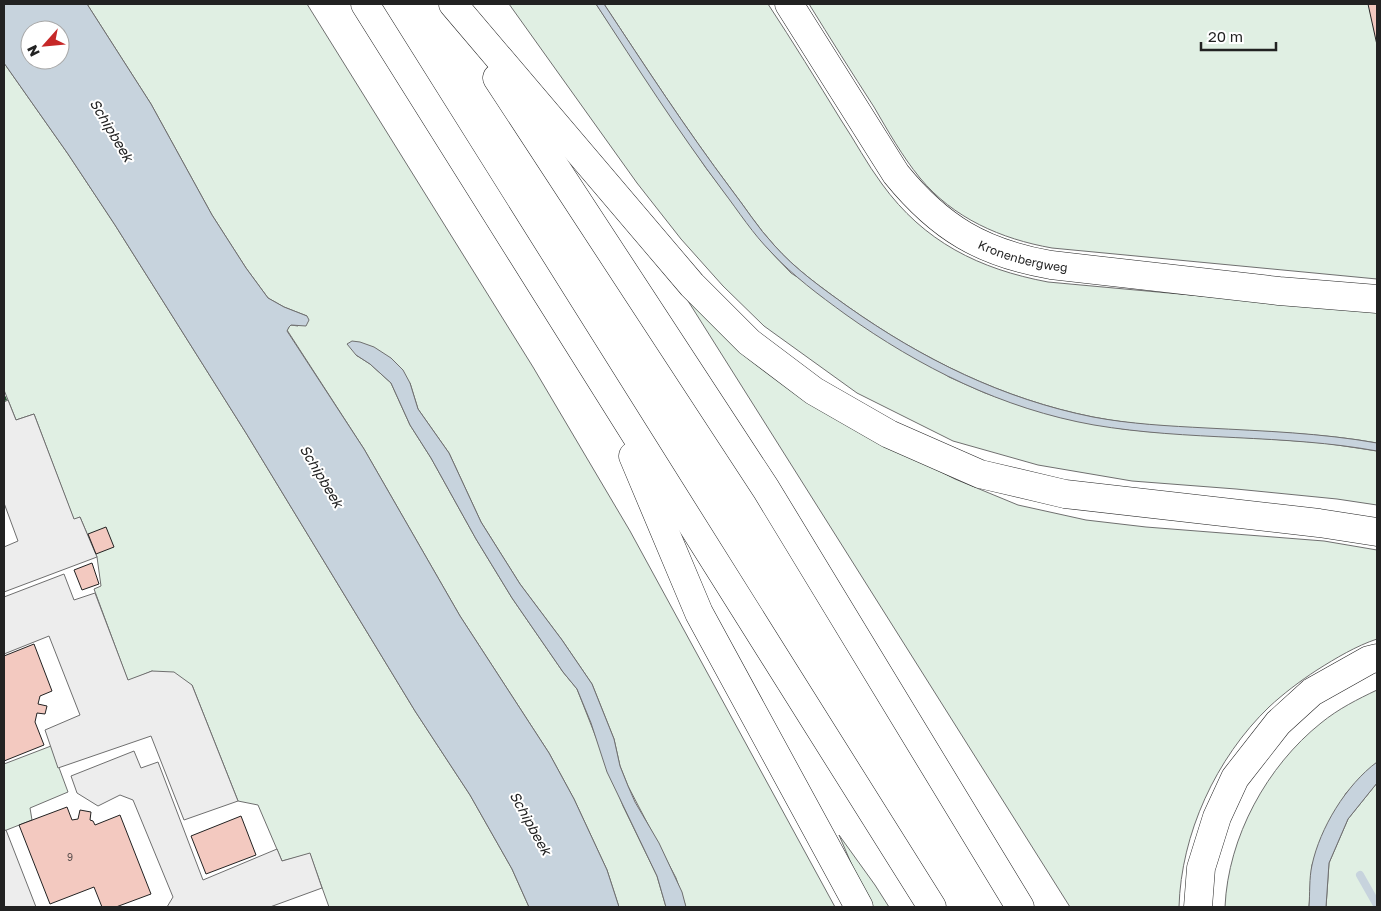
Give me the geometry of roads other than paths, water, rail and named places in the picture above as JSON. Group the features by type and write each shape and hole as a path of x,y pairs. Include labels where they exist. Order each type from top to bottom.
{"main road":[{"path":"365,4 932,907"},
{"path":"448,4 766,489 1020,907"},
{"path":"453,4 692,286 749,342 814,392 889,434 980,474 1065,494 1320,523 1377,532"},
{"name":"Kronenbergweg","path":"789,4 896,174 915,197 937,217 957,232 979,244 1001,254 1051,265 1279,291 1377,300"},
{"path":"601,380 699,613 859,907"},
{"path":"1198,907 1201,868 1216,817 1236,778 1278,723 1312,692 1369,660 1377,658"}],"water":[{"name":"Schipbeek","path":"4,4 87,4 151,104 212,215 246,268 268,298 307,316 309,320 306,326 291,325 287,331 364,449 460,616 549,753 574,799 607,870 619,907 529,907 512,869 470,795 415,711 246,433 68,154 4,63"},
{"path":"596,4 604,4 698,144 757,225 774,245 818,285 904,343 964,375 995,388 1027,400 1093,417 1150,424 1335,437 1377,443 1377,451 1307,442 1129,430 1060,418 995,397 932,368 902,351 845,314 816,292 788,269 764,245 690,145"},
{"path":"352,341 374,347 391,358 403,370 410,383 418,409 449,453 481,522 520,584 592,684 614,739 620,766 628,786 659,843 682,892 686,907 666,907 657,876 607,772 591,723 577,689 563,672 512,598 476,539 431,458 410,425 391,383 370,364 356,355 347,344"},
{"path":"1377,762 1377,783 1348,819 1329,863 1326,907 1309,907 1311,870 1316,851 1328,822 1345,795"}],"waterway":[{"path":"1360,875 1377,905"}]}
